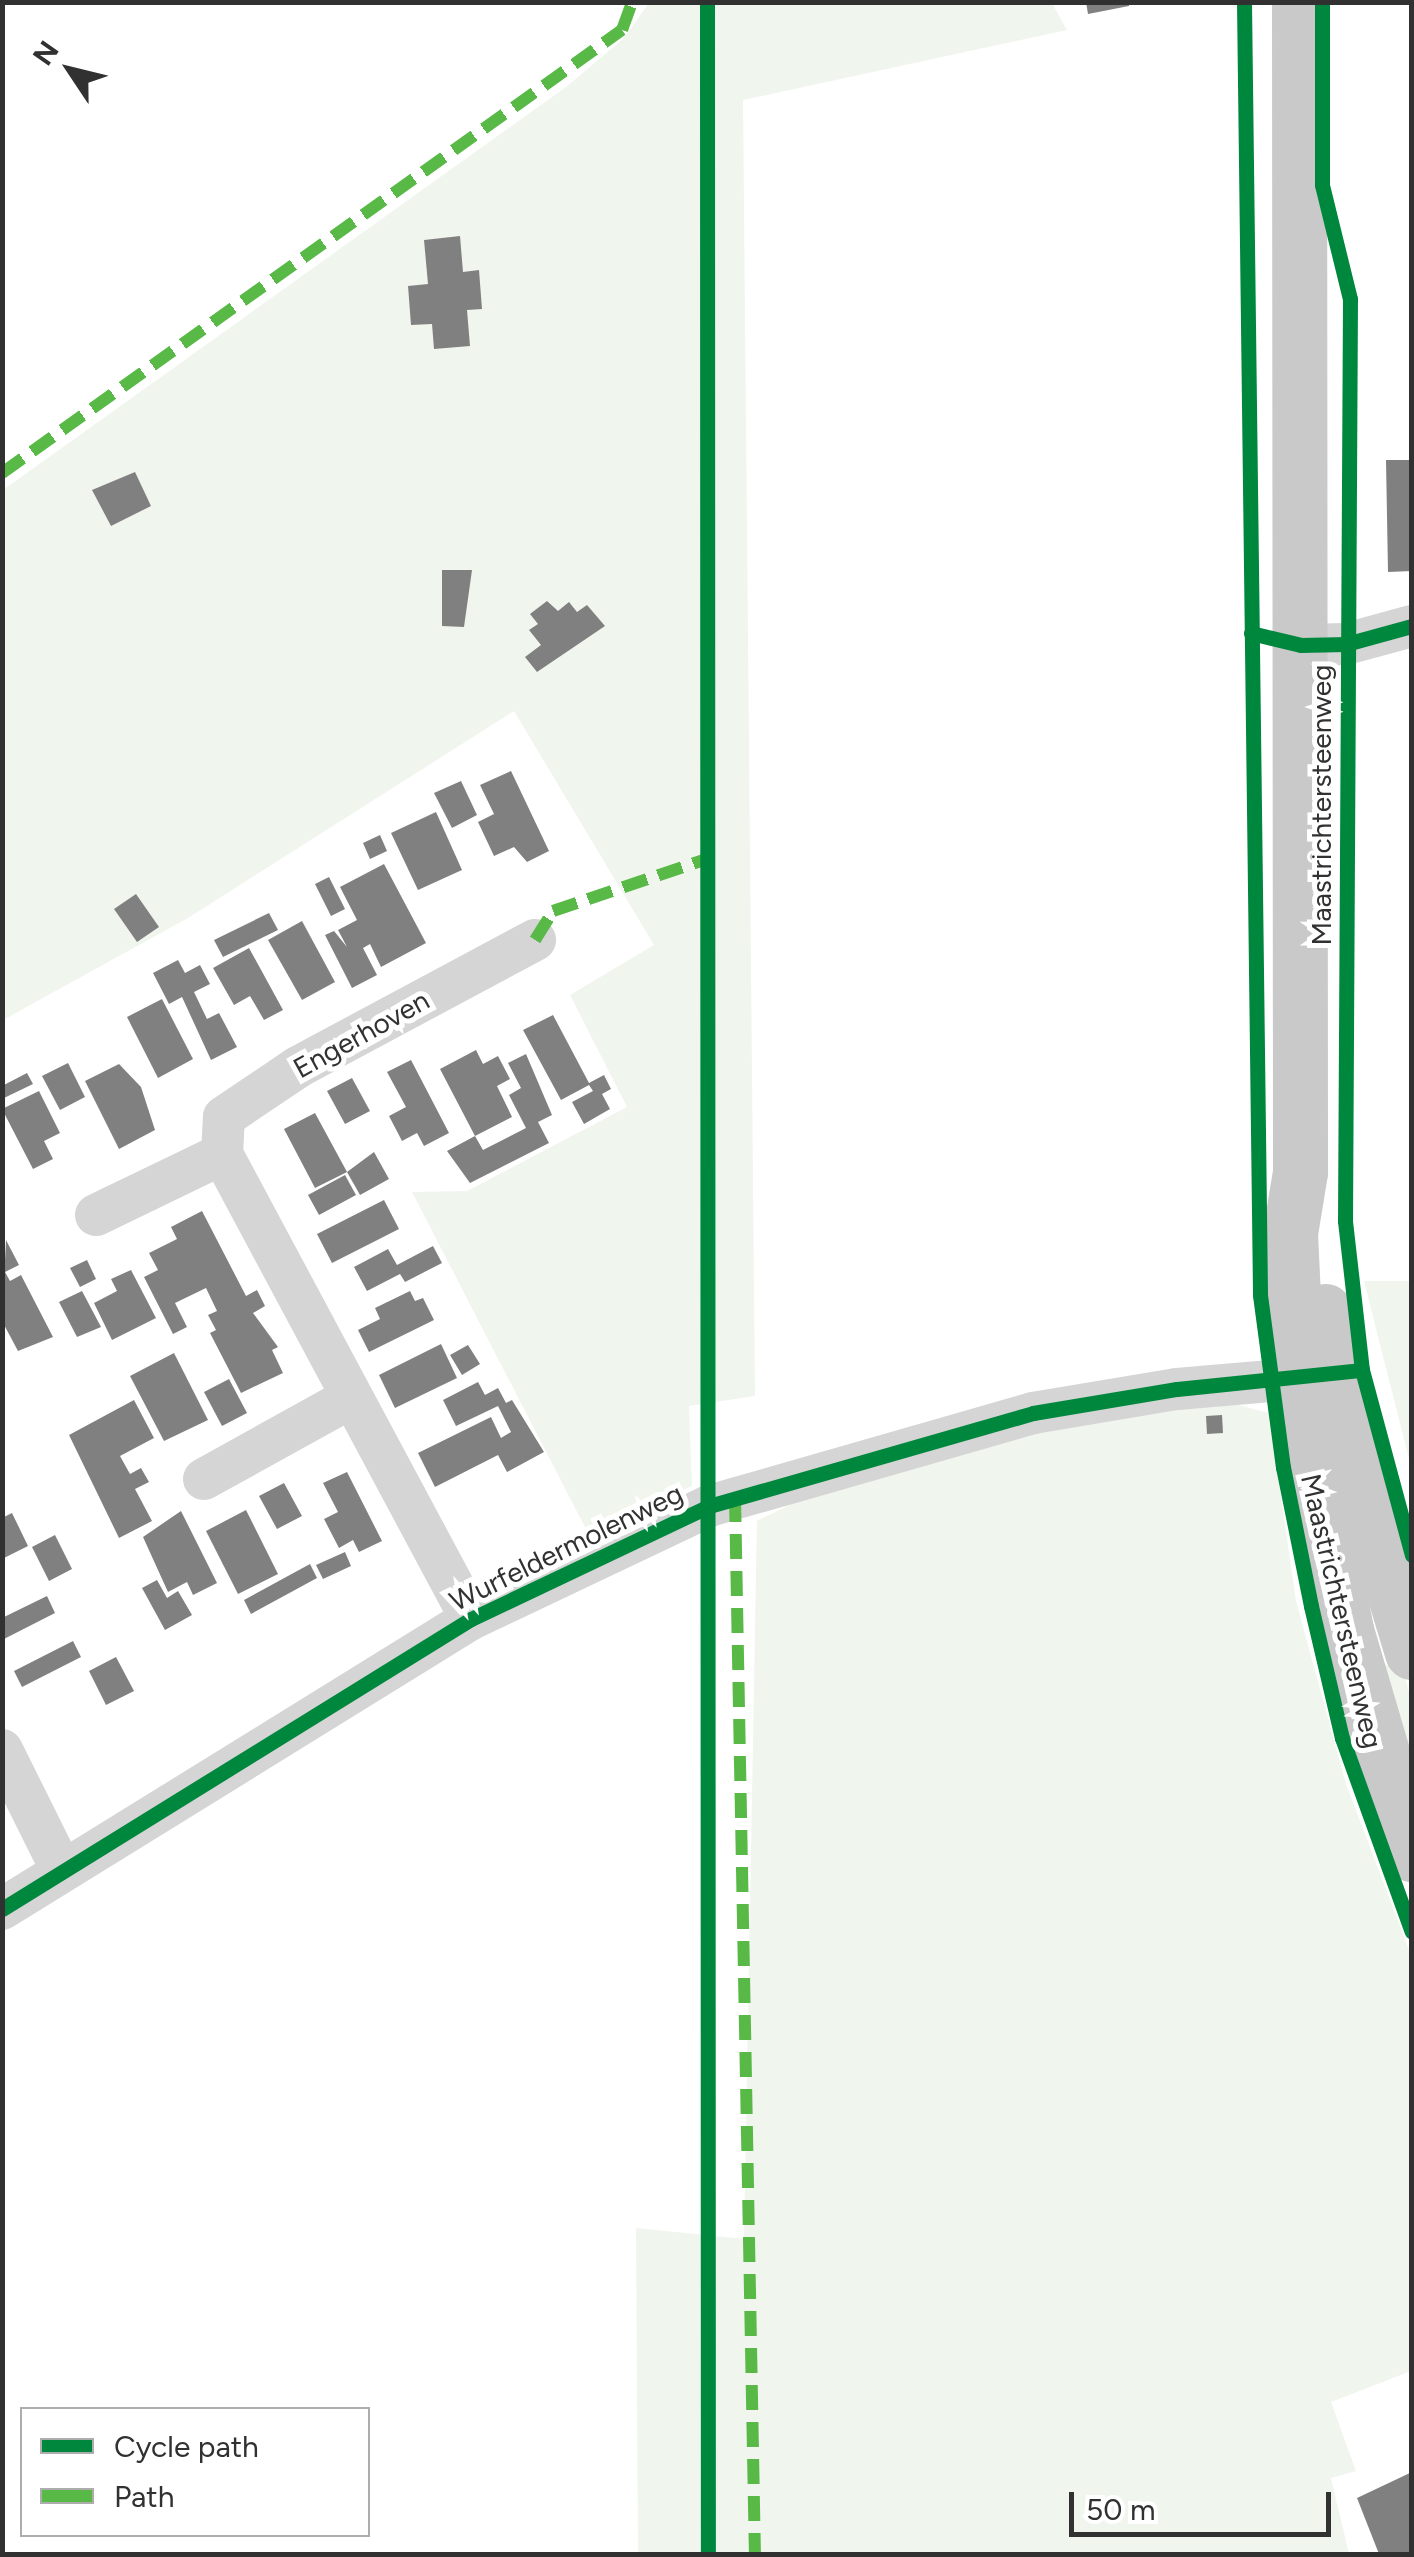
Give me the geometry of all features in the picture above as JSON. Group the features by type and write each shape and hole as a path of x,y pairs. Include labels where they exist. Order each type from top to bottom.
{"main road":[{"name":"Maastrichtersteenweg","path":"1300,2 1300,1172 1290,1233 1316,1377 1346,1630 1412,1854"},
{"name":"Maastrichtersteenweg","path":"1316,1377 1405,1632"}],"street":[{"path":"1301,645 1346,644 1412,626"},
{"name":"Engerhoven","path":"222,1154 224,1117 298,1067 535,940"},
{"path":"96,1215 222,1154 471,1618"},
{"name":"Wurfeldermolenweg","path":"2,1909 61,1868 471,1618 594,1555 735,1497 1033,1413 1177,1388 1316,1377"},
{"path":"204,1479 350,1398"},
{"path":"1346,1630 1405,1632"},
{"path":"2,1750 61,1868"}],"shaded area":[{"path":"649,3 1052,3 1067,30 743,100 755,1396 689,1406 692,1486 588,1533 412,1192 467,1191 627,1107 570,995 654,945 514,711 188,918 3,1020 3,490 566,87 623,39"},
{"path":"1364,1281 1411,1281 1411,1467"},
{"path":"1223,1401 1269,1413 1296,1601 1346,1784 1411,1955 1411,2371 1331,2402 1356,2471 1331,2478 1349,2554 638,2554 636,2228 744,2239 757,1521 840,1480 1025,1434"},
{"path":"1400,1661 1411,1698 1411,1821 1367,1671"}],"building":[{"path":"1086,2 1129,2 1129,6 1088,14"},
{"path":"460,236 463,272 479,270 482,309 467,310 470,346 434,349 432,324 411,325 408,286 428,284 424,240"},
{"path":"1386,460 1412,460 1412,571 1388,572"},
{"path":"135,472 151,506 111,526 92,490"},
{"path":"442,570 472,570 464,627 442,626"},
{"path":"547,601 558,611 569,602 577,612 587,605 605,626 537,672 525,657 541,645 529,630 538,624 530,614"},
{"path":"511,771 549,851 527,862 514,847 494,856 478,822 494,814 480,785"},
{"path":"461,781 477,815 452,828 434,793"},
{"path":"436,812 462,870 418,890 391,833"},
{"path":"380,835 387,851 370,859 363,843"},
{"path":"384,864 426,943 381,967 370,944 363,948 377,975 352,988 325,935 334,931 347,947 338,930 357,920 340,887"},
{"path":"329,877 345,909 331,916 315,884"},
{"path":"136,894 159,927 137,942 114,909"},
{"path":"269,913 278,930 223,957 214,940"},
{"path":"302,921 335,982 302,1000 268,940"},
{"path":"249,948 283,1010 264,1020 250,996 234,1005 213,968"},
{"path":"178,960 185,973 200,965 210,984 194,992 207,1019 219,1013 237,1047 211,1060 182,997 169,1004 153,973"},
{"path":"162,999 193,1059 158,1078 127,1017"},
{"path":"553,1015 589,1083 604,1075 611,1089 602,1094 610,1109 584,1124 572,1102 593,1091 589,1085 561,1100 523,1030"},
{"path":"476,1050 483,1064 498,1056 510,1079 497,1086 512,1117 475,1136 440,1069"},
{"path":"526,1054 552,1115 538,1122 549,1143 470,1183 447,1151 475,1136 483,1150 526,1128 509,1095 521,1088 508,1063"},
{"path":"411,1060 449,1133 424,1146 417,1133 402,1141 389,1116 406,1107 387,1072"},
{"path":"68,1063 85,1097 60,1110 42,1076"},
{"path":"119,1064 141,1087 155,1130 119,1149 85,1081"},
{"path":"27,1073 33,1084 4,1098 2,1086"},
{"path":"352,1078 370,1111 345,1124 327,1091"},
{"path":"39,1091 60,1133 44,1141 53,1159 33,1169 2,1109"},
{"path":"315,1113 347,1172 315,1188 284,1129"},
{"path":"374,1152 389,1179 360,1195 347,1172"},
{"path":"345,1175 356,1195 319,1215 308,1195"},
{"path":"384,1200 399,1229 332,1263 317,1234"},
{"path":"202,1211 246,1296 257,1290 265,1306 253,1313 278,1347 272,1350 283,1373 241,1393 210,1333 216,1330 208,1315 217,1311 206,1288 175,1303 187,1327 173,1334 144,1277 158,1270 149,1253 177,1239 171,1227"},
{"path":"6,1240 19,1265 5,1272 10,1281 21,1275 53,1337 18,1351 2,1321"},
{"path":"433,1246 442,1263 405,1282 400,1274 367,1291 354,1267 388,1249 397,1265"},
{"path":"87,1260 96,1279 80,1287 70,1268"},
{"path":"131,1270 156,1318 112,1340 94,1303 117,1291 111,1279"},
{"path":"82,1291 101,1327 77,1337 59,1302"},
{"path":"410,1291 415,1301 423,1298 434,1320 369,1352 358,1330 380,1319 375,1308"},
{"path":"441,1344 457,1378 395,1408 379,1375"},
{"path":"468,1345 480,1364 462,1375 450,1355"},
{"path":"174,1353 208,1420 164,1441 130,1376"},
{"path":"229,1379 247,1413 222,1426 204,1392"},
{"path":"478,1382 485,1395 498,1388 506,1403 512,1400 544,1452 507,1472 498,1455 435,1487 418,1453 491,1417 501,1438 511,1432 498,1406 456,1426 443,1400"},
{"path":"134,1400 154,1438 120,1456 130,1474 141,1468 149,1482 135,1489 152,1521 119,1538 69,1435"},
{"path":"1222,1415 1223,1433 1207,1434 1206,1416"},
{"path":"347,1472 382,1541 359,1552 353,1540 339,1548 324,1519 338,1512 323,1483"},
{"path":"284,1483 302,1516 277,1529 259,1496"},
{"path":"246,1510 278,1574 238,1594 206,1531"},
{"path":"181,1511 217,1583 193,1595 187,1582 168,1592 143,1537"},
{"path":"12,1513 28,1546 2,1559 2,1518"},
{"path":"55,1535 72,1569 49,1581 32,1547"},
{"path":"345,1552 351,1566 323,1579 316,1565"},
{"path":"310,1564 317,1578 251,1614 244,1600"},
{"path":"157,1580 167,1598 178,1591 192,1615 165,1630 142,1588"},
{"path":"47,1596 55,1613 2,1640 2,1618"},
{"path":"73,1641 81,1657 22,1687 14,1671"},
{"path":"116,1657 134,1691 106,1705 89,1671"},
{"path":"1412,2472 1412,2554 1379,2554 1357,2498"}],"marked path":[{"path":"2,473 622,30 632,2"},
{"path":"535,940 553,911 707,859"},
{"path":"735,1497 755,2554"}],"cycle path":[{"path":"707,2 708,2554"},
{"path":"1244,2 1260,1295 1283,1467 1342,1738 1412,1932"},
{"path":"1322,2 1322,185 1350,299 1345,1221 1362,1370 1412,1555"},
{"path":"1251,633 1301,645 1346,644 1412,626"},
{"path":"2,1909 471,1619 709,1506 1033,1413 1177,1389 1362,1370"}]}
